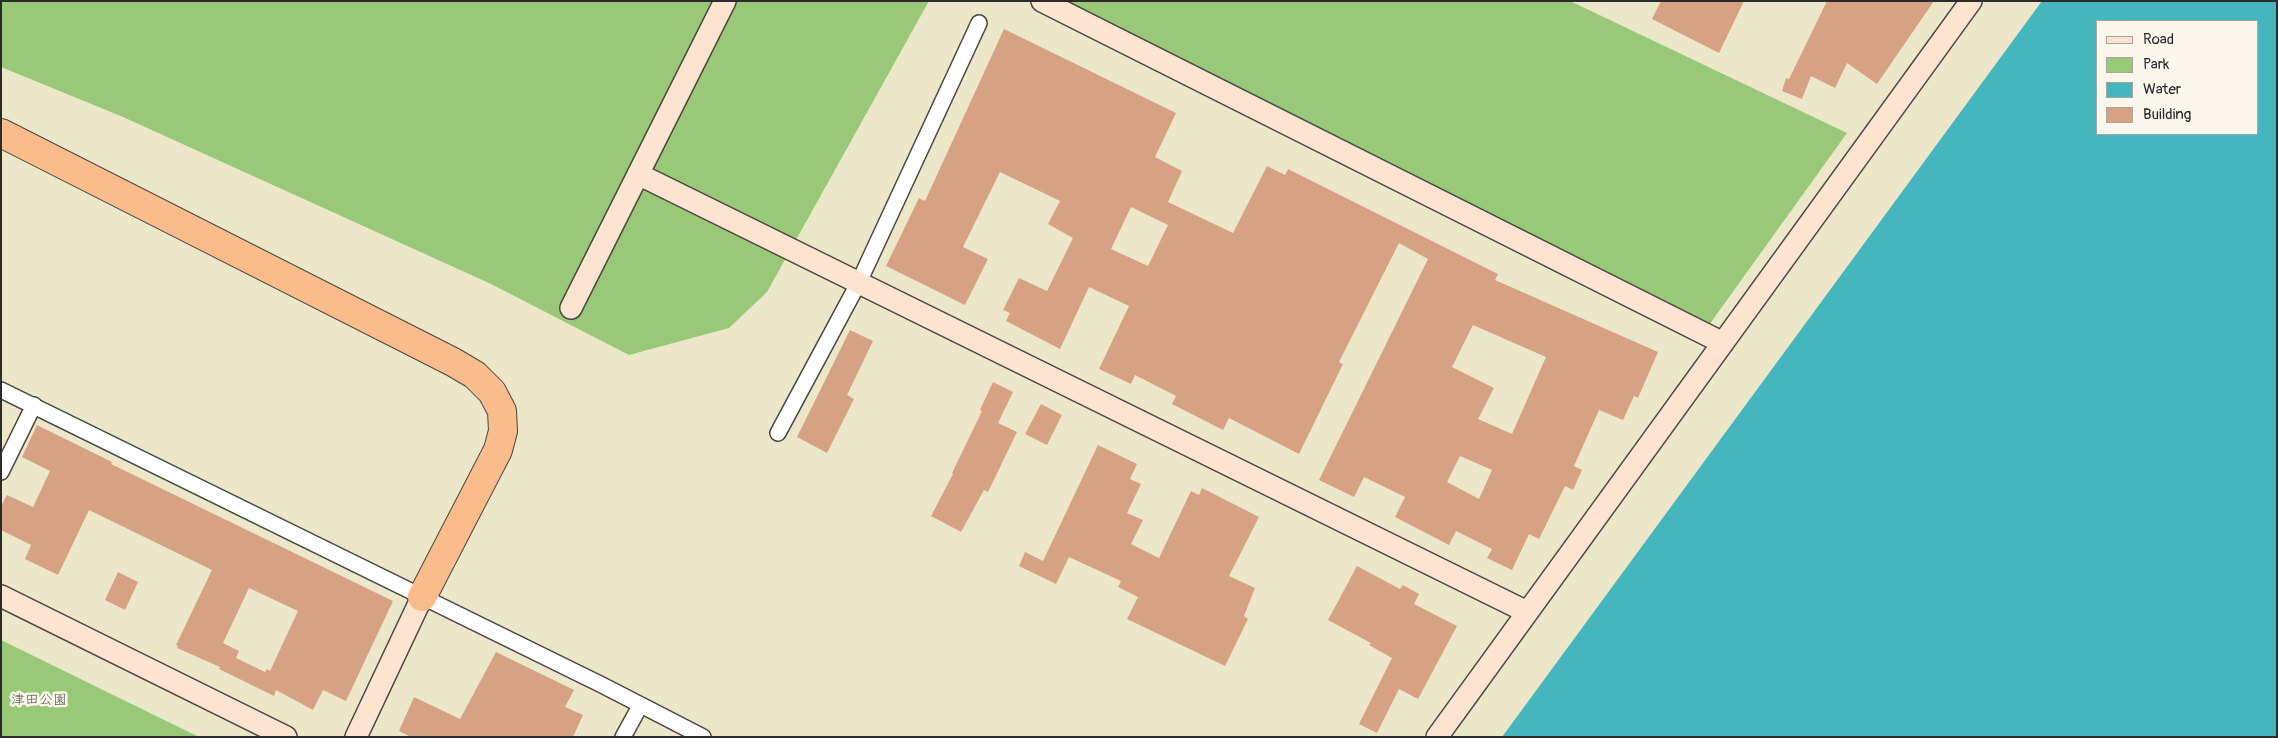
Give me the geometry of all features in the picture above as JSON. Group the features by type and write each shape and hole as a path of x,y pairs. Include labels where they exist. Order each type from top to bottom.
{"highway":[{"path":"1,133 453,362 475,375 492,392 502,410 504,431 498,450 422,597"}],"street":[{"path":"571,308 725,1"},
{"path":"1042,1 1723,343"},
{"path":"1437,737 1972,1"},
{"path":"778,433 859,282 979,23"},
{"path":"638,174 1527,612"},
{"path":"1,390 702,737"},
{"path":"1,472 34,405"},
{"path":"1,596 286,737"},
{"path":"356,737 422,597"},
{"path":"623,737 640,706"}],"green space":[{"path":"1,1 929,1 767,292 729,328 629,355 491,284 123,117 1,67"},
{"path":"1028,1 1570,1 1847,133 1704,332 1426,200"},
{"name":"津田公園","path":"1,640 199,737 1,737"}],"water":[{"path":"2042,1 2277,1 2277,737 1502,737"}],"building":[{"path":"1661,1 1744,1 1719,53 1652,19"},
{"path":"1827,1 1934,1 1877,84 1847,63 1835,88 1811,76 1802,99 1782,91 1786,78 1789,79"},
{"path":"1004,29 1176,113 1155,157 1182,171 1168,202 1233,233 1267,166 1285,175 1288,169 1498,274 1495,280 1658,352 1638,398 1634,396 1623,420 1599,410 1574,466 1582,470 1573,490 1565,486 1539,539 1529,534 1512,570 1487,558 1492,549 1456,531 1449,545 1395,517 1405,497 1364,477 1354,497 1319,480 1428,259 1399,243 1339,362 1343,364 1299,454 1229,418 1223,430 1172,404 1176,396 1135,375 1131,384 1099,369 1129,306 1089,287 1060,349 1006,321 1010,313 1003,310 1019,278 1047,291 1073,238 1048,224 1060,201 1000,172 963,247 988,259 965,305 886,266 919,198 925,201","holes":["1131,207 1168,225 1148,266 1111,249","1473,325 1546,357 1512,434 1478,419 1494,388 1452,367","1460,456 1492,470 1479,499 1447,482"]},
{"path":"850,330 873,341 847,395 854,399 827,453 797,437"},
{"path":"993,382 1013,392 998,423 1017,432 988,492 984,490 961,532 931,516 953,474"},
{"path":"1041,404 1062,415 1047,445 1025,434"},
{"path":"37,425 112,462 111,464 393,601 346,701 323,690 313,710 276,690 274,696 219,669 220,667 177,648 178,646 176,645 212,570 89,510 58,575 25,559 31,545 1,530 1,506 7,495 33,507 50,471 22,457","holes":["249,588 298,611 270,671 267,669 265,672 236,658 239,651 223,643"]},
{"path":"1098,445 1137,464 1130,479 1141,484 1127,513 1143,520 1131,544 1159,558 1191,491 1199,495 1202,488 1259,517 1229,576 1255,588 1244,616 1248,619 1225,666 1127,619 1138,597 1118,587 1121,581 1069,557 1056,584 1019,566 1025,552 1043,561"},
{"path":"1357,566 1400,589 1403,585 1419,594 1414,604 1457,626 1418,699 1399,689 1377,733 1359,724 1392,658 1369,645 1371,643 1328,620"},
{"path":"118,572 138,582 125,610 105,600"},
{"path":"496,652 574,690 565,707 583,715 573,737 411,737 399,731 414,697 460,719"}]}
